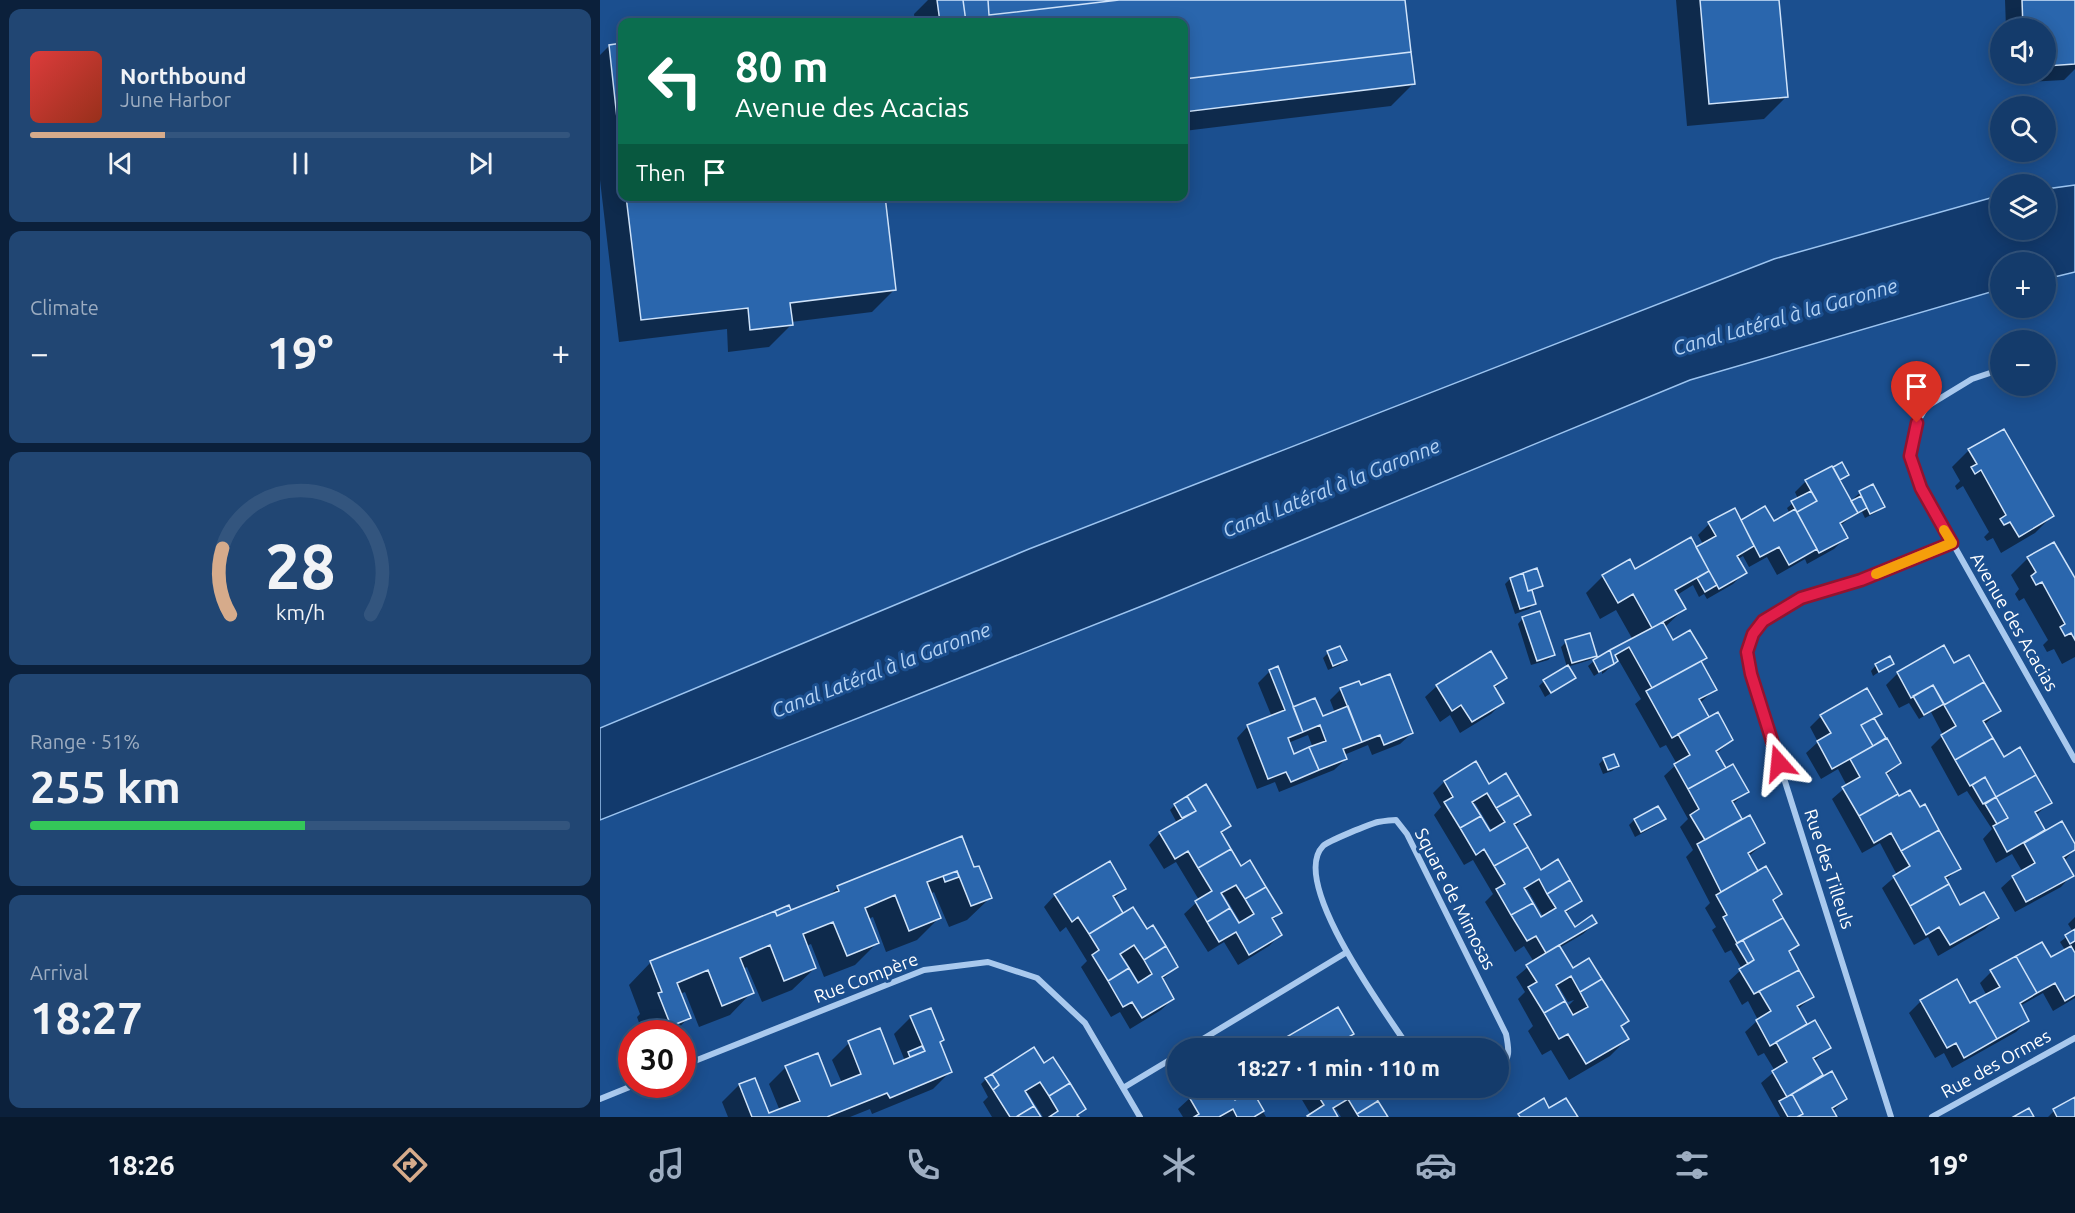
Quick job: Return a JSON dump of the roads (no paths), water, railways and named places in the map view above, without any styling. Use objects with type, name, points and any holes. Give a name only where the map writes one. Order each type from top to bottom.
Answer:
[{"type":"street","name":"Avenue des Acacias","points":[[1990,373],[1972,379],[1926,407],[1917,423],[1910,456],[1921,488],[2075,760]]},
{"type":"street","name":"Rue des Tilleuls","points":[[1891,1117],[1751,674],[1747,652],[1753,634],[1763,621],[1801,598],[1861,580],[1952,543]]},
{"type":"street","name":"Square de Mimosas","points":[[1402,1038],[1347,952],[1324,907],[1316,879],[1316,859],[1324,845],[1377,822],[1396,819],[1407,834],[1507,1038]]},
{"type":"street","points":[[1205,1038],[1347,952]]},
{"type":"street","name":"Rue Compère","points":[[696,1060],[924,970],[988,962],[1037,978],[1085,1023],[1140,1117]]},
{"type":"street","name":"Rue des Ormes","points":[[1932,1117],[2075,1038]]},
{"type":"street","points":[[1123,1088],[1167,1062]]},
{"type":"street","points":[[600,1100],[618,1092]]},
{"type":"water","name":"Canal Latéral à la Garonne","points":[[2075,185],[2075,272],[2056,277],[2056,252],[1990,252],[1990,292],[1690,380],[1157,600],[600,820],[600,728],[1029,549],[1774,259],[1990,198],[1990,240],[2056,240],[2056,188]]}]
